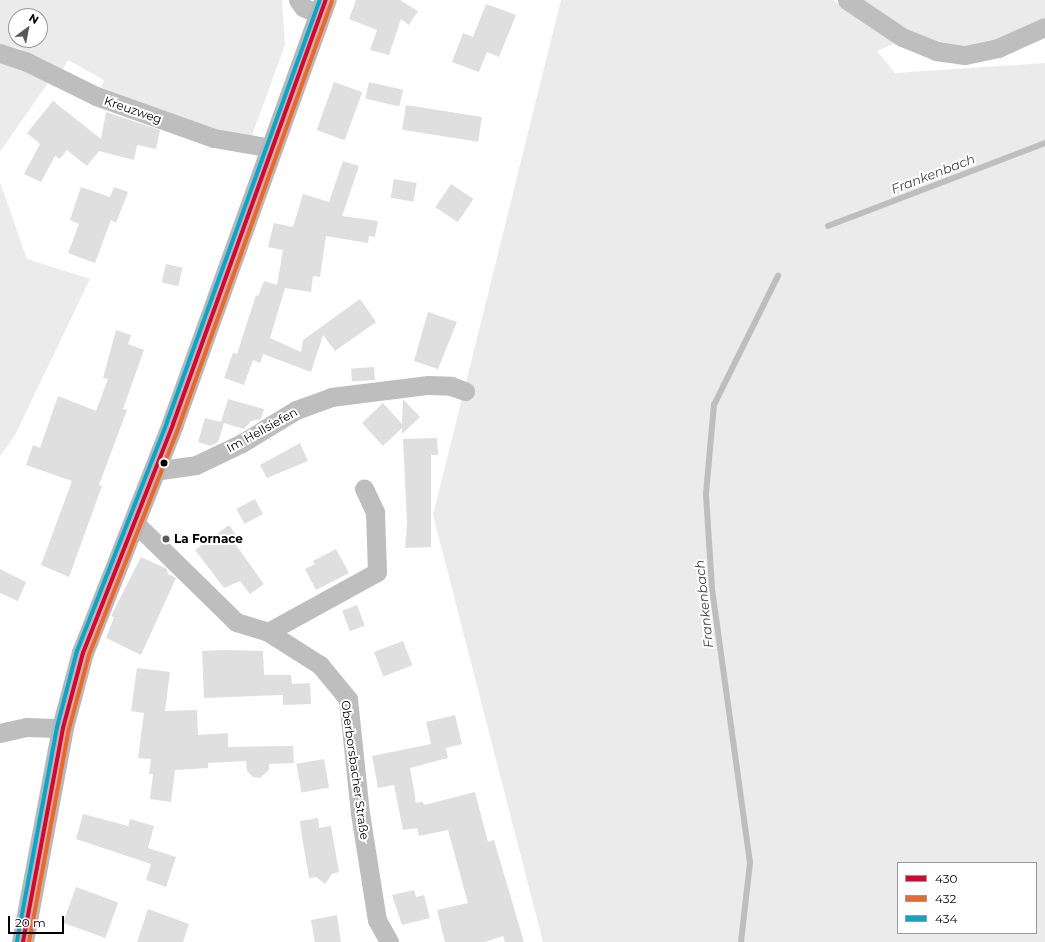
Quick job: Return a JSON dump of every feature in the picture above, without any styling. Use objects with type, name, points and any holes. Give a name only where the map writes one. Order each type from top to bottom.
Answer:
[{"type":"main road","points":[[23,942],[63,728],[83,652],[154,471],[323,8]]},
{"type":"street","points":[[298,0],[303,7],[323,8]]},
{"type":"street","points":[[847,0],[902,37],[936,51],[965,55],[998,48],[1045,27]]},
{"type":"street","name":"Kreuzweg","points":[[0,53],[26,62],[96,96],[214,138],[272,148]]},
{"type":"street","name":"Im Hellsiefen","points":[[154,471],[196,465],[242,443],[296,410],[332,397],[428,384],[451,386],[465,391]]},
{"type":"street","points":[[268,632],[377,572],[375,512],[364,488]]},
{"type":"street","name":"Oberborsbacher Straße","points":[[134,522],[236,622],[268,632],[320,665],[348,698],[360,813],[377,920],[389,942]]},
{"type":"street","points":[[0,733],[26,727],[63,728]]},
{"type":"shaded area","points":[[0,0],[282,0],[285,45],[251,138],[222,133],[99,94],[104,80],[68,60],[60,75],[24,57],[22,49],[18,48],[48,48],[48,8],[8,8],[8,46],[0,44]]},
{"type":"shaded area","points":[[561,0],[833,0],[898,42],[877,51],[895,73],[1045,63],[1045,942],[543,942],[433,515]]},
{"type":"shaded area","points":[[847,0],[1045,0],[1045,27],[1025,36],[936,51]]},
{"type":"shaded area","points":[[0,56],[50,80],[0,152]]},
{"type":"shaded area","points":[[0,182],[27,259],[90,279],[15,435],[0,456]]},
{"type":"building","points":[[356,0],[400,0],[418,11],[409,25],[401,19],[389,55],[370,50],[377,30],[349,19]]},
{"type":"building","points":[[486,4],[516,15],[499,57],[487,52],[479,72],[452,62],[463,33],[473,37]]},
{"type":"building","points":[[334,82],[362,92],[345,140],[317,130]]},
{"type":"building","points":[[369,82],[403,90],[399,106],[365,99]]},
{"type":"building","points":[[53,101],[101,139],[106,112],[160,130],[156,149],[137,145],[134,160],[99,151],[87,166],[67,150],[60,159],[55,156],[41,182],[24,174],[40,144],[27,133]]},
{"type":"building","points":[[406,105],[482,117],[478,142],[402,130]]},
{"type":"building","points":[[343,161],[359,166],[342,216],[378,221],[375,237],[369,236],[368,243],[326,236],[320,277],[313,276],[311,292],[285,288],[270,338],[301,352],[303,340],[360,299],[376,322],[335,351],[323,335],[311,372],[263,354],[260,363],[253,360],[244,385],[224,378],[233,353],[237,354],[256,295],[258,296],[264,281],[277,285],[283,250],[268,247],[274,223],[293,227],[303,194],[329,202]]},
{"type":"building","points":[[394,179],[417,183],[413,202],[391,198]]},
{"type":"building","points":[[451,184],[473,199],[458,222],[435,207]]},
{"type":"building","points":[[81,187],[110,197],[114,187],[128,192],[116,223],[111,220],[95,263],[68,253],[79,224],[70,220]]},
{"type":"building","points":[[166,264],[183,268],[178,286],[162,283]]},
{"type":"building","points":[[428,312],[457,322],[438,369],[414,361]]},
{"type":"building","points":[[116,330],[131,335],[128,344],[144,350],[123,409],[127,410],[99,485],[102,486],[69,577],[41,565],[72,481],[26,465],[33,445],[40,448],[58,396],[96,411],[108,379],[103,378]]},
{"type":"building","points":[[374,367],[375,380],[352,382],[351,369]]},
{"type":"building","points":[[228,399],[264,409],[261,419],[251,421],[244,429],[224,423],[218,442],[211,446],[198,442],[205,418],[221,422]]},
{"type":"building","points":[[403,399],[420,417],[402,434],[402,428],[383,446],[362,423],[383,403],[402,424]]},
{"type":"building","points":[[437,438],[438,455],[431,455],[431,547],[405,548],[407,523],[403,439]]},
{"type":"building","points":[[300,443],[308,461],[267,478],[260,465]]},
{"type":"building","points":[[255,499],[263,514],[244,524],[236,509]]},
{"type":"building","points":[[229,525],[238,538],[233,541],[264,584],[250,594],[240,581],[224,588],[195,550]]},
{"type":"building","points":[[336,549],[349,573],[316,590],[305,569],[315,564],[313,561]]},
{"type":"building","points":[[141,557],[167,569],[168,574],[176,578],[141,655],[106,638],[114,617],[111,616]]},
{"type":"building","points":[[0,569],[26,582],[18,601],[0,593]]},
{"type":"building","points":[[357,605],[365,626],[350,631],[342,611]]},
{"type":"building","points":[[403,641],[412,665],[383,676],[374,652]]},
{"type":"building","points":[[202,651],[263,651],[264,675],[291,675],[292,684],[310,683],[311,704],[283,705],[283,695],[204,698]]},
{"type":"building","points":[[137,668],[170,672],[165,711],[197,710],[198,735],[228,733],[228,747],[293,746],[294,763],[269,764],[269,770],[260,778],[253,777],[247,771],[246,761],[208,763],[208,768],[175,770],[171,802],[150,799],[153,774],[149,774],[151,759],[138,758],[144,713],[131,711]]},
{"type":"building","points":[[455,715],[462,744],[446,748],[448,758],[410,768],[416,803],[423,802],[424,805],[475,792],[488,842],[494,840],[524,942],[505,942],[503,936],[485,942],[445,942],[437,910],[468,903],[448,830],[419,836],[417,828],[403,830],[394,785],[378,788],[372,756],[431,744],[426,722]]},
{"type":"building","points":[[324,759],[329,788],[301,792],[296,764]]},
{"type":"building","points":[[83,814],[128,826],[130,819],[154,826],[148,848],[176,857],[166,887],[146,880],[151,864],[76,839]]},
{"type":"building","points":[[318,818],[319,828],[331,826],[339,872],[332,874],[325,884],[316,877],[309,878],[301,831],[300,821]]},
{"type":"building","points":[[76,887],[118,902],[105,938],[63,923]]},
{"type":"building","points":[[414,890],[416,897],[424,895],[430,918],[402,925],[392,895]]},
{"type":"building","points":[[148,909],[189,924],[183,942],[137,942]]},
{"type":"building","points":[[337,915],[341,942],[315,942],[311,920]]},
{"type":"waterway","name":"Frankenbach","points":[[828,226],[1045,143]]},
{"type":"waterway","name":"Frankenbach","points":[[741,942],[750,863],[712,588],[706,494],[714,405],[778,276]]},
{"type":"transit line","name":"434","points":[[17,941],[57,727],[77,651],[167,422],[320,0]]},
{"type":"transit line","name":"430","points":[[23,942],[63,728],[83,653],[173,424],[326,0]]},
{"type":"transit line","name":"432","points":[[29,942],[69,729],[89,655],[179,426],[332,2]]},
{"type":"place","name":"La Fornace","points":[[166,539]]}]
